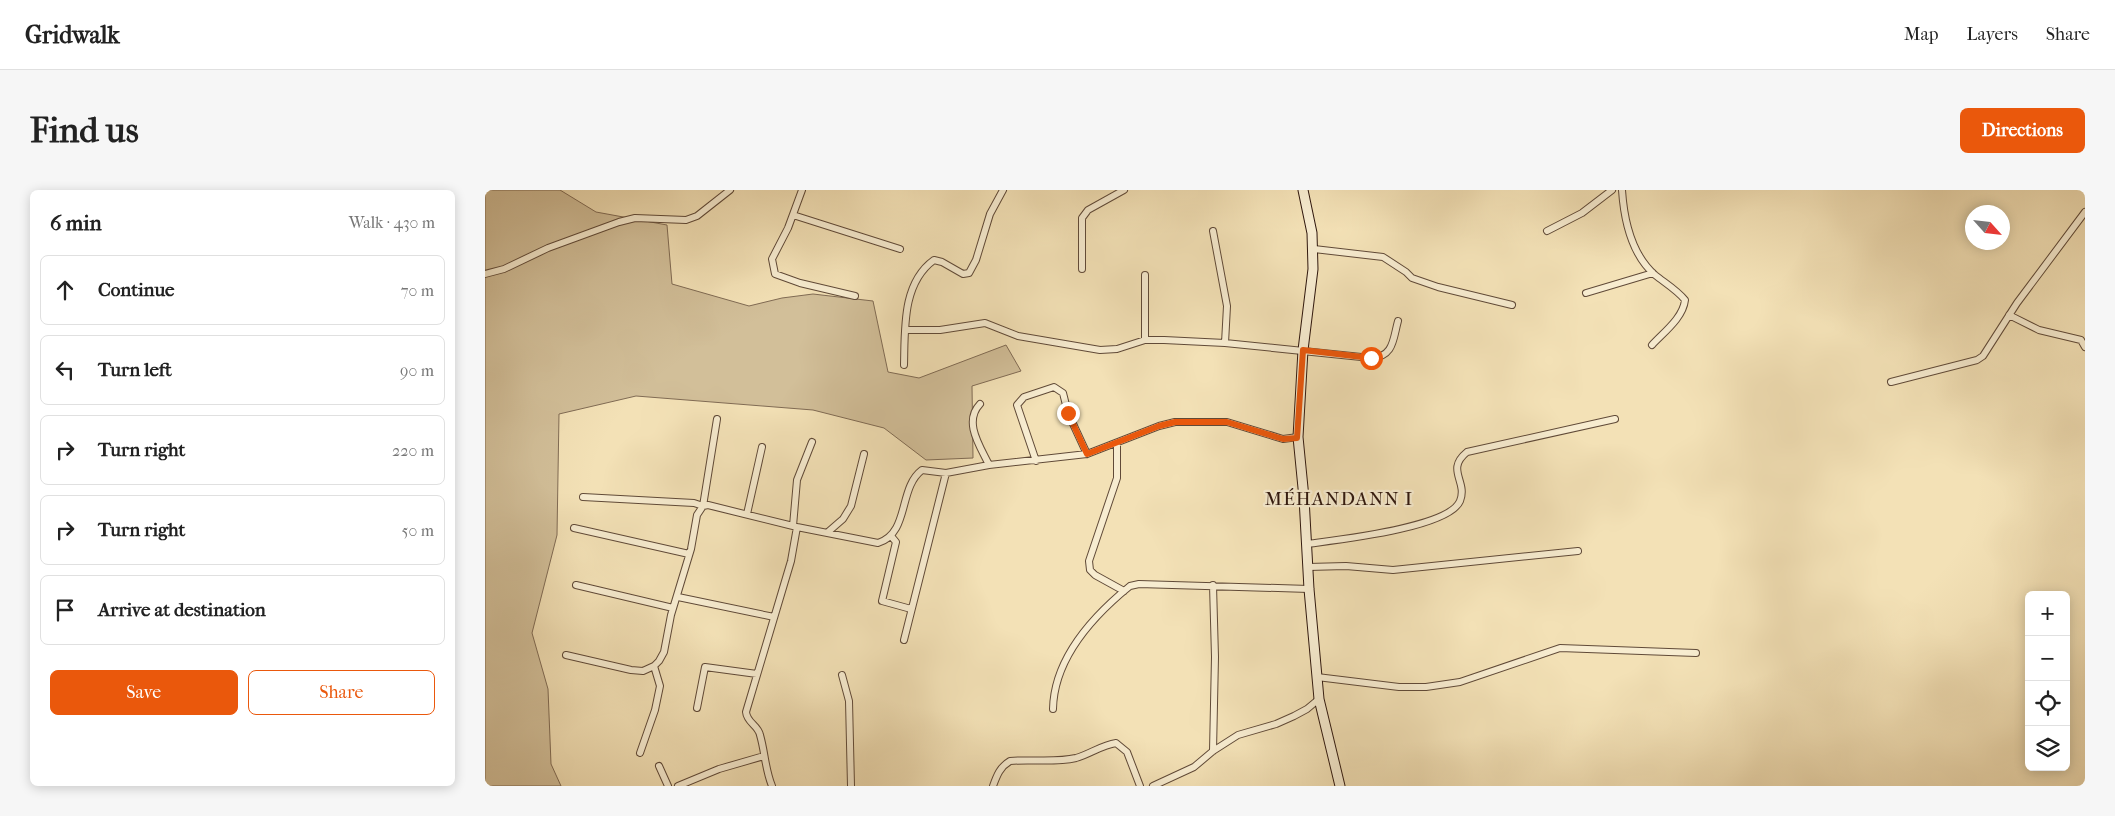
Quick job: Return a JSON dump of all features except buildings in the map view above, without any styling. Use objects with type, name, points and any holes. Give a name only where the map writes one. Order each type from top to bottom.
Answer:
[{"type":"street","points":[[485,274],[504,269],[556,244],[619,222],[635,218],[686,220],[697,216],[730,190]]},
{"type":"street","points":[[802,190],[793,215],[772,259],[775,274],[800,283],[855,296]]},
{"type":"street","points":[[904,365],[907,303],[913,288],[928,264],[934,260],[942,262],[963,274],[969,274],[987,223],[1003,190]]},
{"type":"street","points":[[1082,269],[1082,218],[1088,210],[1124,190]]},
{"type":"street","points":[[1303,190],[1314,249],[1303,350],[1297,438],[1304,498],[1309,589],[1319,699],[1340,786]]},
{"type":"street","points":[[1547,231],[1582,213],[1612,190]]},
{"type":"street","points":[[1622,190],[1623,208],[1629,232],[1639,256],[1653,273],[1685,300],[1680,315],[1652,345]]},
{"type":"street","points":[[1891,382],[1977,360],[1989,347],[2009,315],[2085,212]]},
{"type":"street","points":[[793,215],[900,249]]},
{"type":"street","points":[[1213,231],[1227,306],[1225,343]]},
{"type":"street","points":[[1314,249],[1383,257],[1412,278],[1438,287],[1513,305]]},
{"type":"street","points":[[1586,293],[1653,273]]},
{"type":"street","points":[[1145,275],[1145,340]]},
{"type":"street","points":[[2009,315],[2039,330],[2081,340],[2085,347]]},
{"type":"street","points":[[905,330],[939,330],[985,323],[1018,336],[1100,350],[1117,349],[1145,340],[1225,343],[1381,358],[1387,354],[1391,347],[1398,321]]},
{"type":"street","points":[[1036,460],[1017,406],[1024,397],[1054,387],[1063,393],[1068,413],[1087,454]]},
{"type":"street","points":[[980,404],[974,411],[972,418],[973,429],[989,466]]},
{"type":"street","points":[[566,655],[643,671],[654,666],[665,652],[673,608],[678,597],[697,515],[699,509],[703,506],[717,419]]},
{"type":"street","points":[[1307,544],[1380,533],[1445,516],[1455,509],[1461,499],[1456,466],[1459,458],[1467,452],[1615,419]]},
{"type":"street","points":[[583,497],[708,505],[795,526],[878,542],[891,536],[896,528],[908,489],[915,475],[921,470],[927,469],[946,473],[1087,454],[1159,426],[1175,422],[1227,422],[1283,439],[1297,438]]},
{"type":"street","points":[[772,786],[760,734],[748,721],[746,712],[791,561],[797,480],[812,442]]},
{"type":"street","points":[[1117,443],[1117,478],[1089,561],[1090,570],[1095,575],[1124,591]]},
{"type":"street","points":[[747,514],[762,447]]},
{"type":"street","points":[[828,532],[843,519],[851,506],[864,454]]},
{"type":"street","points":[[904,640],[946,473]]},
{"type":"street","points":[[574,528],[689,554]]},
{"type":"street","points":[[891,536],[896,542],[882,601],[911,609]]},
{"type":"street","points":[[1308,567],[1346,566],[1393,570],[1578,551]]},
{"type":"street","points":[[1053,709],[1053,692],[1068,656],[1080,637],[1124,591],[1139,584],[1309,589]]},
{"type":"street","points":[[576,585],[673,608]]},
{"type":"street","points":[[1213,585],[1215,657],[1213,751]]},
{"type":"street","points":[[678,597],[773,617]]},
{"type":"street","points":[[1317,678],[1399,687],[1427,686],[1460,682],[1559,648],[1696,653]]},
{"type":"street","points":[[640,753],[661,686],[654,666]]},
{"type":"street","points":[[697,708],[705,667],[757,674]]},
{"type":"street","points":[[842,675],[849,701],[851,786]]},
{"type":"street","points":[[1153,786],[1195,767],[1213,751],[1238,735],[1277,724],[1307,709],[1319,699]]},
{"type":"street","points":[[993,786],[1003,765],[1010,761],[1077,758],[1109,744],[1116,743],[1127,752],[1140,786]]},
{"type":"street","points":[[677,786],[719,769],[764,756]]},
{"type":"street","points":[[659,766],[668,786]]},
{"type":"shaded area","points":[[485,190],[560,190],[596,212],[667,225],[672,284],[749,306],[782,298],[813,294],[873,301],[888,372],[919,378],[1006,345],[1021,371],[972,386],[973,458],[926,460],[884,428],[813,410],[636,396],[559,414],[557,535],[532,633],[548,689],[551,764],[561,786],[485,786]]},
{"type":"district","name":"MÉHANDANN I","points":[[1339,498]]},
{"type":"route","points":[[1068,413],[1087,454],[1159,426],[1175,422],[1227,422],[1283,439],[1297,438],[1303,350],[1371,358]]}]
